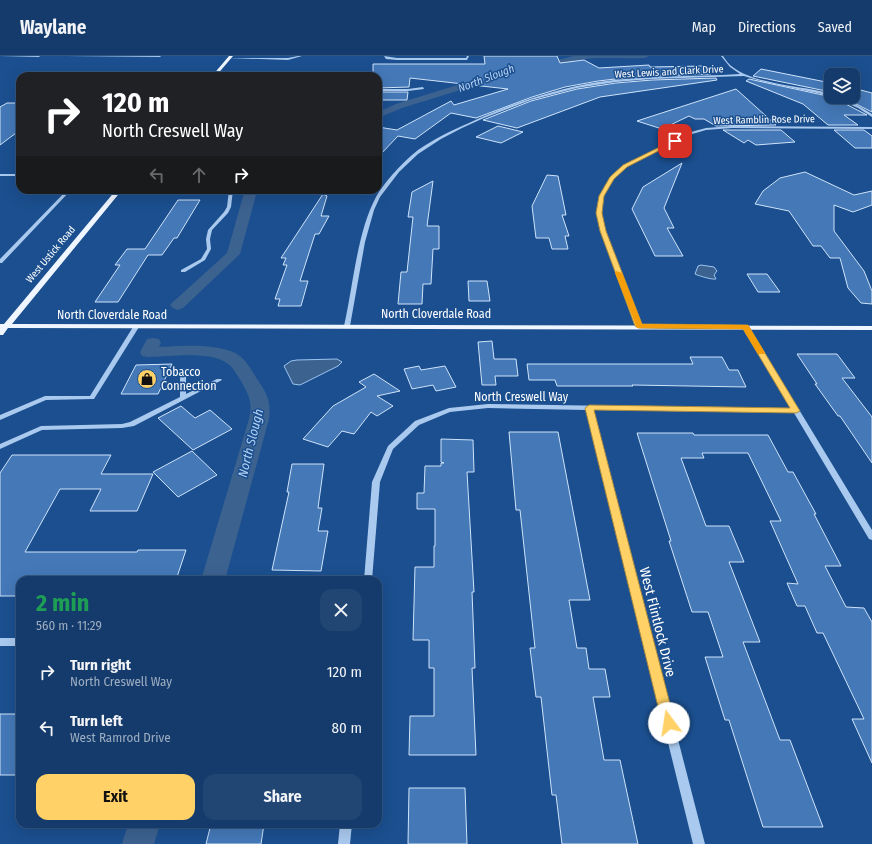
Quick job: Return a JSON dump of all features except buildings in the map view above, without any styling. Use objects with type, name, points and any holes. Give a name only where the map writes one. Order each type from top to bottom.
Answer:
[{"type":"main road","points":[[218,72],[230,57]]},
{"type":"main road","name":"West Ustick Road","points":[[0,333],[3,326],[116,194]]},
{"type":"main road","name":"North Cloverdale Road","points":[[3,326],[136,328],[347,326],[872,328]]},
{"type":"street","points":[[0,56],[39,56]]},
{"type":"street","points":[[67,56],[160,56]]},
{"type":"street","points":[[230,57],[294,58],[301,56]]},
{"type":"street","points":[[385,56],[387,58],[397,59],[466,59],[468,56]]},
{"type":"street","points":[[722,56],[731,68],[743,76]]},
{"type":"street","name":"West Lewis and Clark Drive","points":[[382,191],[419,150],[480,119],[570,88],[632,79],[743,76],[809,89],[824,94]]},
{"type":"street","points":[[382,90],[408,90],[423,88]]},
{"type":"street","points":[[852,104],[872,116]]},
{"type":"street","name":"West Ramblin Rose Drive","points":[[639,326],[603,231],[599,213],[602,196],[611,178],[620,170],[688,134],[706,129],[732,127],[872,128]]},
{"type":"street","points":[[0,175],[16,175]]},
{"type":"street","points":[[0,262],[65,194]]},
{"type":"street","points":[[183,271],[203,260],[209,249],[208,239],[210,230],[226,213],[229,207],[231,194]]},
{"type":"street","name":"West Lewis and Clark Drive","points":[[347,326],[366,227],[380,194]]},
{"type":"street","points":[[746,327],[872,537]]},
{"type":"street","points":[[0,418],[45,398],[92,398],[136,328]]},
{"type":"street","points":[[183,370],[183,398]]},
{"type":"street","points":[[0,447],[41,428],[122,426],[132,424],[219,380]]},
{"type":"street","name":"North Creswell Way","points":[[368,576],[376,482],[390,448],[417,423],[449,410],[488,406],[796,411]]},
{"type":"street","name":"West Flintlock Drive","points":[[589,408],[699,844]]},
{"type":"street","points":[[0,642],[16,642]]},
{"type":"street","points":[[344,844],[346,828]]},
{"type":"water","points":[[698,266],[714,267],[717,271],[714,275],[716,279],[706,278],[695,274]]},
{"type":"water","points":[[337,359],[342,362],[338,366],[300,385],[293,384],[284,366],[291,361],[297,360]]},
{"type":"waterway","name":"North Slough","points":[[532,65],[554,63],[579,57],[645,56]]},
{"type":"waterway","name":"North Slough","points":[[382,113],[399,106],[496,76]]},
{"type":"waterway","name":"North Slough","points":[[178,305],[233,254],[250,194]]},
{"type":"waterway","name":"North Slough","points":[[153,343],[148,352],[202,352],[223,355],[231,358],[242,369],[260,399],[261,408],[259,419],[214,576]]},
{"type":"waterway","name":"North Slough","points":[[138,844],[143,828]]},
{"type":"slow traffic","points":[[619,273],[639,326],[746,327],[761,353]]},
{"type":"place","name":"Tobacco Connection","points":[[147,379]]},
{"type":"route","points":[[669,723],[589,408],[796,411],[746,327],[639,326],[603,231],[599,213],[602,196],[611,178],[625,166],[675,141]]}]
